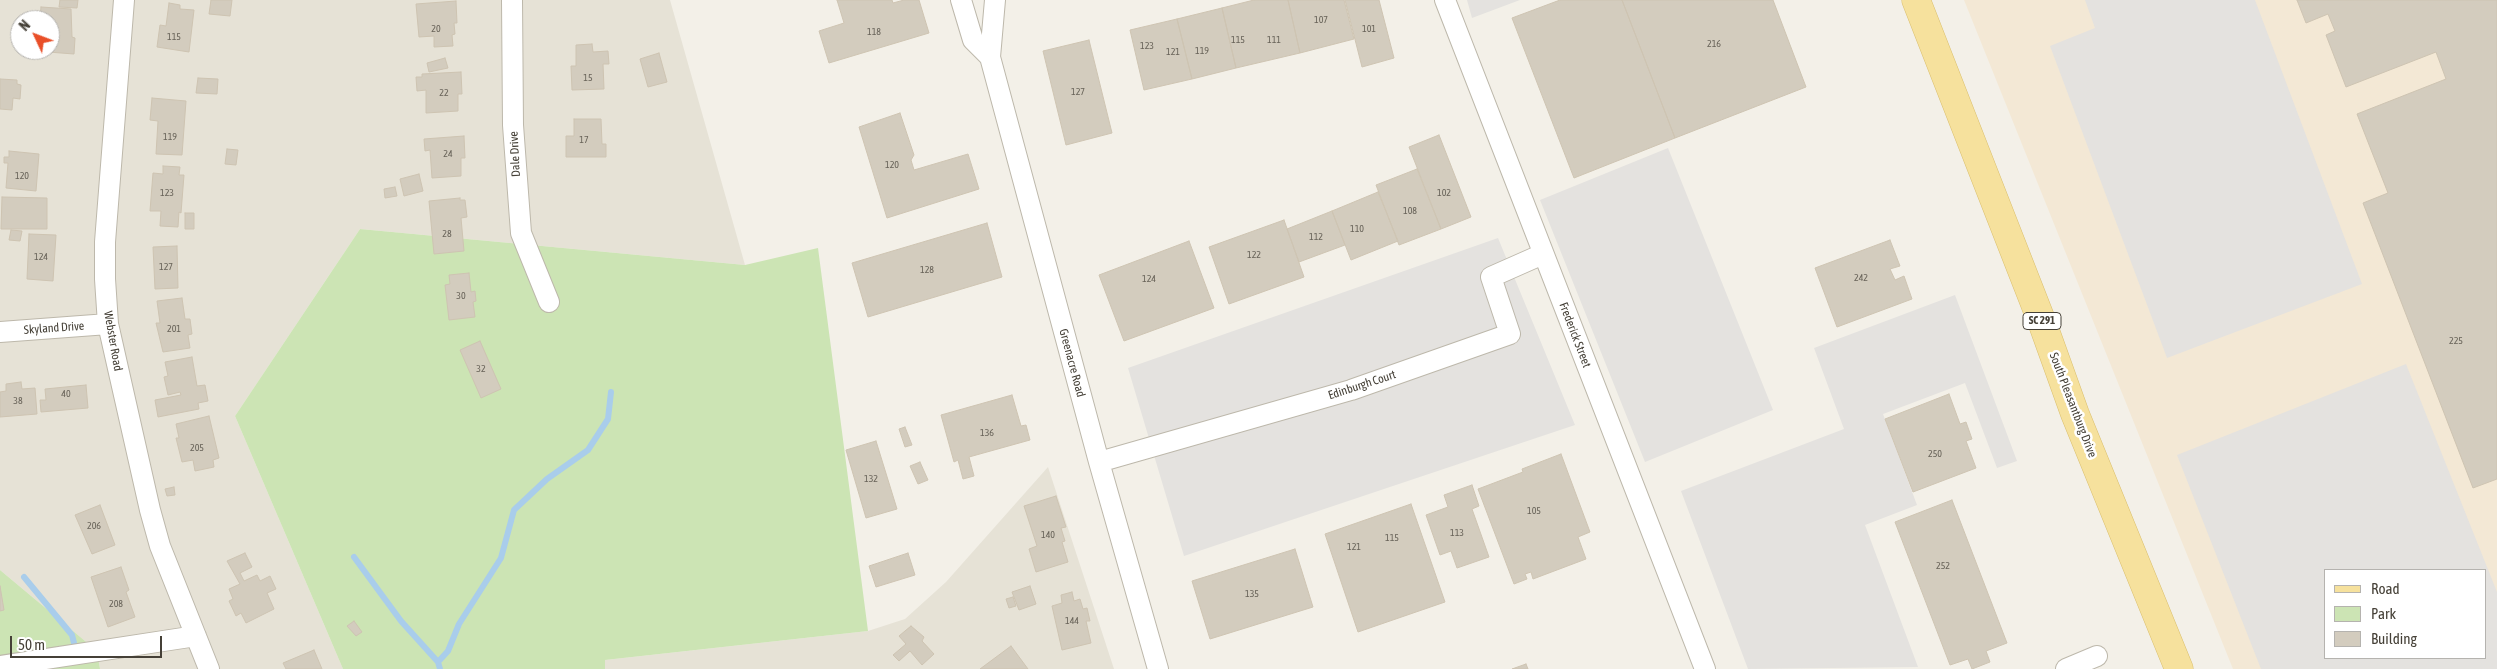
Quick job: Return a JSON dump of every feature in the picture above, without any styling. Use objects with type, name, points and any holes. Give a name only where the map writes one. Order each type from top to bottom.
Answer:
[{"type":"main road","name":"South Pleasantburg Drive","points":[[1916,0],[2042,322],[2075,414],[2179,669]]},
{"type":"street","name":"Webster Road","points":[[124,0],[105,242],[108,324],[150,510],[160,546],[209,669]]},
{"type":"street","name":"Dale Drive","points":[[512,0],[513,125],[521,234],[549,302]]},
{"type":"street","name":"Greenacre Road","points":[[962,0],[973,40],[990,57]]},
{"type":"street","name":"Greenacre Road","points":[[995,0],[990,57],[1099,462],[1158,669]]},
{"type":"street","name":"Frederick Street","points":[[1446,0],[1705,669]]},
{"type":"street","name":"Edinburgh Court","points":[[1099,462],[1351,390],[1510,334],[1490,277],[1543,254]]},
{"type":"street","name":"Skyland Drive","points":[[0,332],[108,324]]},
{"type":"street","points":[[0,666],[196,636]]},
{"type":"street","points":[[2066,669],[2097,656]]},
{"type":"shaded area","points":[[0,0],[670,0],[745,265],[360,229],[235,416],[343,669],[100,669],[97,651],[0,570]]},
{"type":"shaded area","points":[[1467,0],[1520,0],[1472,18]]},
{"type":"shaded area","points":[[1964,0],[2497,0],[2497,669],[2233,669]]},
{"type":"shaded area","points":[[2085,0],[2255,0],[2362,284],[2167,358],[2050,46],[2095,28]]},
{"type":"shaded area","points":[[1668,148],[1773,410],[1645,462],[1540,200]]},
{"type":"shaded area","points":[[1498,238],[1575,425],[1184,556],[1128,368]]},
{"type":"shaded area","points":[[1955,295],[2017,461],[1997,468],[1965,383],[1883,414],[1917,505],[1865,525],[1918,667],[1748,669],[1681,491],[1844,429],[1814,348]]},
{"type":"shaded area","points":[[2406,364],[2497,592],[2497,669],[2261,669],[2177,455]]},
{"type":"shaded area","points":[[1048,467],[1114,669],[605,669],[605,660],[868,631],[905,619],[946,582]]},
{"type":"green space","points":[[360,229],[745,265],[818,248],[868,631],[605,660],[605,669],[343,669],[235,416]]},
{"type":"green space","points":[[0,570],[97,651],[100,669],[0,669]]},
{"type":"building","points":[[60,0],[78,0],[77,8],[59,7]]},
{"type":"building","points":[[211,0],[232,0],[230,16],[209,14]]},
{"type":"building","points":[[837,0],[892,0],[893,3],[904,0],[919,0],[929,33],[829,63],[819,31],[844,23]]},
{"type":"building","points":[[1254,0],[1288,0],[1300,53],[1236,68],[1222,8]]},
{"type":"building","points":[[1288,0],[1344,0],[1354,39],[1300,53]]},
{"type":"building","points":[[1345,0],[1379,0],[1394,58],[1362,67]]},
{"type":"building","points":[[1560,0],[1622,0],[1675,138],[1574,178],[1512,18]]},
{"type":"building","points":[[1622,0],[1773,0],[1806,87],[1675,138]]},
{"type":"building","points":[[2297,0],[2497,0],[2497,479],[2473,488],[2363,203],[2388,193],[2357,114],[2446,79],[2436,52],[2346,87],[2326,35],[2335,31],[2328,14],[2306,23]]},
{"type":"building","points":[[456,1],[457,23],[454,23],[453,46],[434,47],[434,36],[419,37],[416,4]]},
{"type":"building","points":[[169,3],[180,5],[180,9],[194,10],[189,52],[157,47],[160,25],[166,26]]},
{"type":"building","points":[[41,7],[71,9],[72,37],[75,38],[74,54],[60,53],[60,10],[41,10]]},
{"type":"building","points":[[1222,8],[1236,68],[1192,79],[1177,19]]},
{"type":"building","points":[[1177,19],[1192,79],[1144,90],[1130,30]]},
{"type":"building","points":[[1089,40],[1112,133],[1066,145],[1043,51]]},
{"type":"building","points":[[592,44],[593,52],[608,51],[609,64],[603,64],[604,89],[572,90],[571,66],[576,66],[576,45]]},
{"type":"building","points":[[659,53],[667,82],[648,87],[640,59]]},
{"type":"building","points":[[445,58],[448,68],[429,72],[427,63]]},
{"type":"building","points":[[461,72],[462,94],[458,94],[458,111],[426,113],[426,90],[417,91],[416,77],[422,77],[422,74]]},
{"type":"building","points":[[198,78],[218,79],[217,94],[196,93]]},
{"type":"building","points":[[0,79],[17,80],[17,84],[21,85],[20,99],[13,98],[12,110],[0,109]]},
{"type":"building","points":[[152,98],[186,101],[182,155],[156,154],[158,121],[150,120]]},
{"type":"building","points":[[900,113],[914,155],[911,160],[914,170],[968,154],[979,189],[887,218],[859,127]]},
{"type":"building","points":[[574,119],[601,119],[602,144],[606,144],[606,157],[566,157],[566,136],[574,136]]},
{"type":"building","points":[[1439,135],[1471,217],[1441,229],[1409,147]]},
{"type":"building","points":[[464,136],[465,158],[461,158],[461,176],[432,178],[430,150],[425,151],[424,139]]},
{"type":"building","points":[[227,149],[238,150],[236,165],[225,164]]},
{"type":"building","points":[[9,151],[39,154],[36,191],[6,188],[8,163],[4,163],[4,157],[9,157]]},
{"type":"building","points":[[163,166],[180,167],[179,175],[184,175],[178,227],[160,226],[161,211],[150,211],[153,173],[163,174]]},
{"type":"building","points":[[1417,169],[1441,229],[1399,245],[1376,185]]},
{"type":"building","points":[[419,174],[423,191],[404,196],[400,179]]},
{"type":"building","points":[[395,187],[397,196],[385,198],[384,189]]},
{"type":"building","points":[[1378,192],[1398,241],[1351,260],[1332,211]]},
{"type":"building","points":[[2,197],[47,198],[47,229],[1,229]]},
{"type":"building","points":[[460,198],[460,200],[465,200],[467,217],[461,218],[464,251],[434,254],[429,201]]},
{"type":"building","points":[[1332,211],[1345,245],[1299,262],[1287,229]]},
{"type":"building","points":[[185,213],[194,213],[194,229],[185,229]]},
{"type":"building","points":[[1284,220],[1304,277],[1229,304],[1209,247]]},
{"type":"building","points":[[987,223],[1002,277],[868,317],[852,263]]},
{"type":"building","points":[[11,230],[22,231],[20,241],[9,240]]},
{"type":"building","points":[[29,234],[56,235],[53,281],[27,279]]},
{"type":"building","points":[[1890,240],[1900,266],[1890,269],[1895,280],[1904,276],[1912,299],[1837,327],[1815,268]]},
{"type":"building","points":[[1189,241],[1214,308],[1124,341],[1099,275]]},
{"type":"building","points":[[177,246],[178,288],[155,289],[153,247]]},
{"type":"building","points":[[469,273],[471,292],[475,291],[476,301],[473,302],[475,317],[449,320],[445,285],[450,284],[449,275]]},
{"type":"building","points":[[182,298],[185,319],[190,319],[192,334],[188,335],[190,348],[163,352],[156,323],[160,323],[157,301]]},
{"type":"building","points":[[480,341],[501,389],[481,398],[460,350]]},
{"type":"building","points":[[192,357],[197,386],[205,385],[208,401],[198,403],[199,409],[158,417],[155,400],[181,395],[180,392],[168,395],[164,377],[168,376],[165,362]]},
{"type":"building","points":[[21,382],[22,389],[35,388],[37,414],[0,417],[0,392],[6,391],[6,384]]},
{"type":"building","points":[[86,385],[88,408],[41,412],[40,400],[46,400],[45,389]]},
{"type":"building","points":[[1949,394],[1960,424],[1966,422],[1972,439],[1966,441],[1976,468],[1913,492],[1885,419]]},
{"type":"building","points":[[1012,395],[1021,426],[1026,425],[1030,440],[969,457],[974,476],[963,479],[958,460],[954,462],[941,415]]},
{"type":"building","points":[[209,416],[219,458],[213,460],[214,467],[195,471],[193,460],[182,462],[176,438],[179,438],[176,424]]},
{"type":"building","points":[[905,427],[912,445],[905,447],[899,429]]},
{"type":"building","points":[[876,441],[897,509],[866,518],[846,450]]},
{"type":"building","points":[[1561,454],[1590,532],[1578,537],[1586,559],[1533,579],[1531,572],[1525,574],[1527,579],[1514,584],[1478,489],[1523,472],[1522,469]]},
{"type":"building","points":[[920,462],[928,480],[918,484],[910,466]]},
{"type":"building","points":[[1472,485],[1479,506],[1472,509],[1489,557],[1457,568],[1451,551],[1440,555],[1426,515],[1448,507],[1444,495]]},
{"type":"building","points":[[174,487],[175,495],[167,496],[165,489]]},
{"type":"building","points":[[1056,496],[1066,527],[1061,528],[1065,541],[1062,542],[1068,562],[1036,572],[1029,549],[1037,546],[1024,506]]},
{"type":"building","points":[[1952,500],[2007,643],[1986,651],[1990,662],[1972,669],[1968,659],[1950,665],[1895,522]]},
{"type":"building","points":[[1411,504],[1445,602],[1358,632],[1325,534]]},
{"type":"building","points":[[100,505],[115,545],[92,554],[75,515]]},
{"type":"building","points":[[1295,549],[1313,607],[1210,639],[1192,581]]},
{"type":"building","points":[[245,553],[252,567],[240,573],[244,581],[257,575],[260,581],[270,576],[276,589],[267,593],[274,609],[246,623],[241,613],[236,616],[229,601],[233,599],[229,589],[240,584],[227,561]]},
{"type":"building","points":[[908,553],[915,575],[876,587],[869,566]]},
{"type":"building","points":[[121,567],[129,590],[126,592],[135,617],[108,627],[91,577]]},
{"type":"building","points":[[0,586],[4,610],[0,611]]},
{"type":"building","points":[[1030,586],[1036,604],[1019,610],[1012,592]]},
{"type":"building","points":[[1072,592],[1074,601],[1080,599],[1083,609],[1087,608],[1090,621],[1086,621],[1091,643],[1062,650],[1052,606],[1062,603],[1061,595]]},
{"type":"building","points":[[1013,597],[1016,606],[1009,608],[1006,599]]},
{"type":"building","points":[[354,621],[362,632],[356,636],[347,626]]},
{"type":"building","points":[[911,626],[924,637],[922,641],[934,654],[922,665],[910,651],[899,661],[893,655],[906,644],[899,636]]},
{"type":"building","points":[[1011,646],[1028,669],[980,669]]},
{"type":"building","points":[[314,650],[322,669],[286,669],[283,663]]},
{"type":"building","points":[[1526,664],[1528,669],[1512,669]]},
{"type":"waterway","points":[[438,662],[448,651],[459,624],[501,558],[514,510],[547,479],[588,450],[608,419],[611,392]]},
{"type":"waterway","points":[[354,557],[401,621],[438,662],[440,669]]},
{"type":"waterway","points":[[24,577],[72,635],[74,643]]}]
